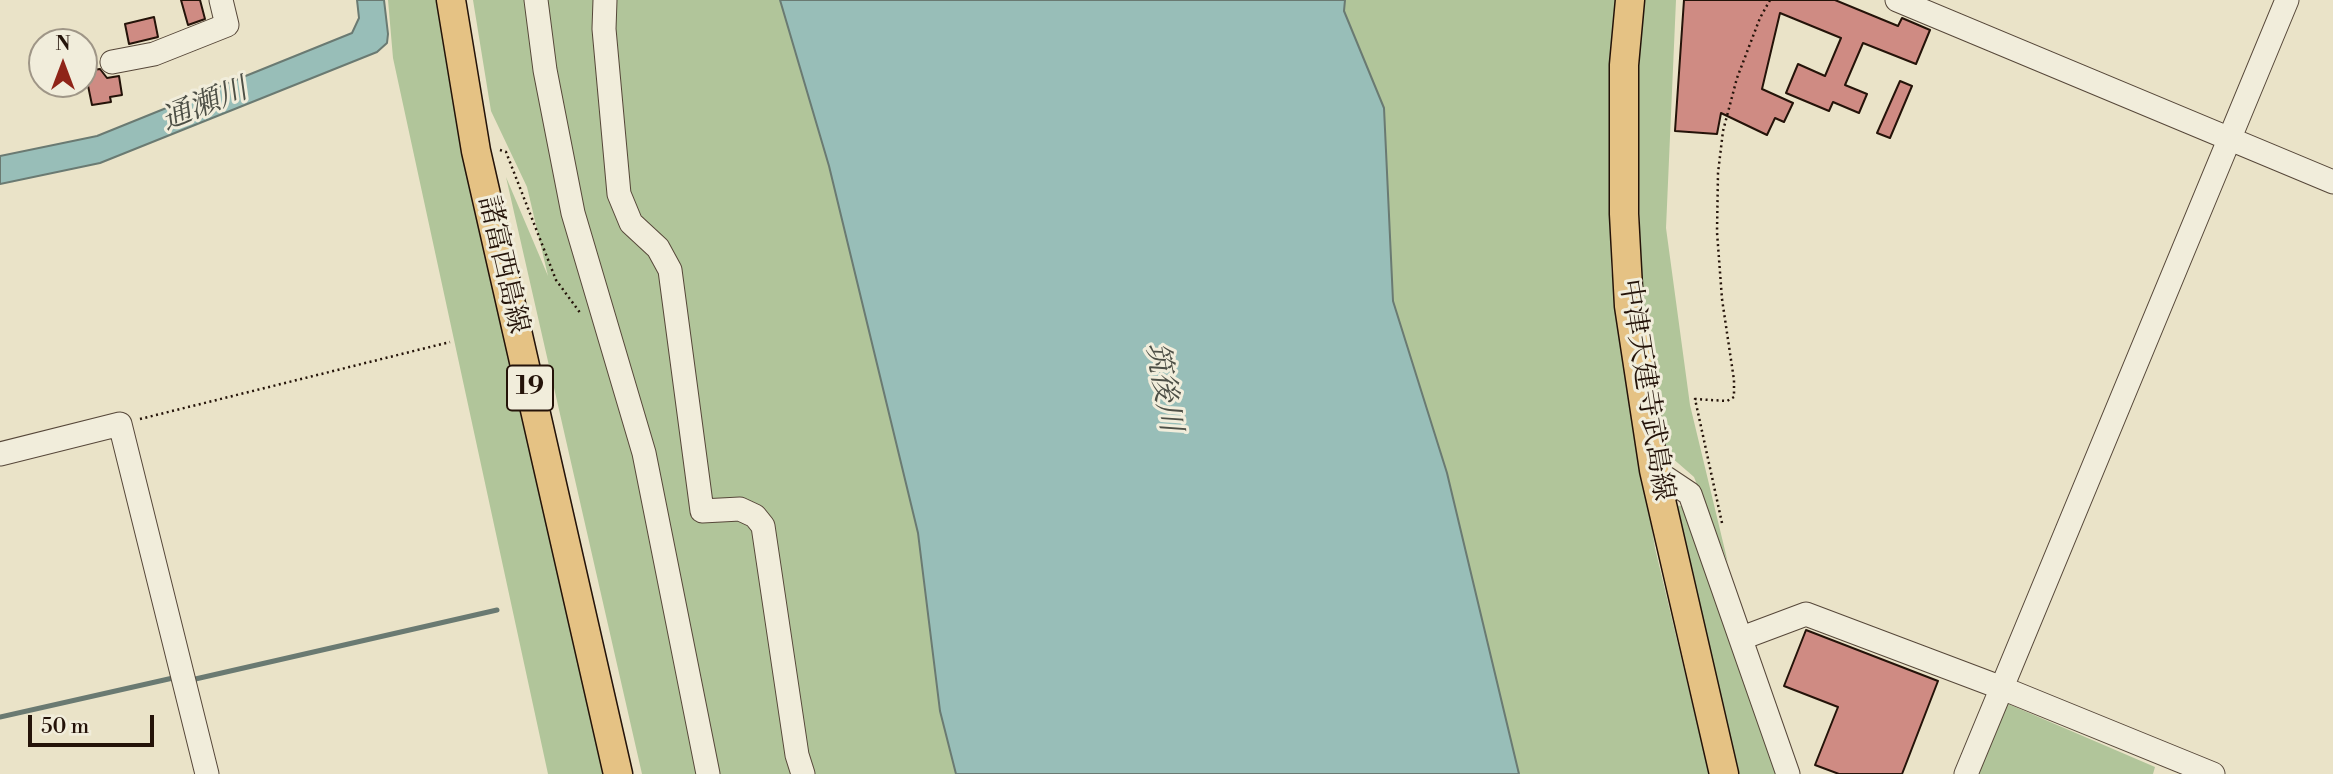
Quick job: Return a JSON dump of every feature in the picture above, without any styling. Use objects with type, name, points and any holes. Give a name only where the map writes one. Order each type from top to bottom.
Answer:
[{"type":"main road","name":"諸富西島線","points":[[451,0],[476,151],[618,774]]},
{"type":"main road","name":"中津天建寺武島線","points":[[1630,0],[1624,65],[1623,214],[1629,306],[1654,470],[1724,774]]},
{"type":"street","points":[[112,62],[154,54],[228,25],[220,0]]},
{"type":"street","points":[[536,0],[545,70],[573,213],[644,453],[708,774]]},
{"type":"street","points":[[606,0],[604,29],[619,194],[631,223],[657,248],[670,270],[702,511],[740,509],[755,516],[763,526],[797,755],[803,774]]},
{"type":"street","points":[[1897,0],[2333,182]]},
{"type":"street","points":[[1966,774],[2287,0]]},
{"type":"street","points":[[0,454],[120,425],[207,774]]},
{"type":"street","points":[[1654,470],[1690,494],[1788,774]]},
{"type":"street","points":[[1742,638],[1807,614],[2001,688],[2213,774]]},
{"type":"path","points":[[1724,528],[1695,399],[1727,401],[1734,397],[1717,232],[1718,173],[1723,131],[1737,78],[1759,18],[1770,0]]},
{"type":"path","points":[[476,151],[494,147],[506,152],[556,279],[585,318]]},
{"type":"path","points":[[120,425],[450,342]]},
{"type":"green space","points":[[388,0],[436,0],[451,92],[607,774],[548,774],[393,58]]},
{"type":"green space","points":[[473,0],[780,0],[829,166],[918,534],[940,711],[956,774],[642,774],[506,177],[548,276],[527,187],[491,111]]},
{"type":"green space","points":[[1297,0],[1617,0],[1609,84],[1611,269],[1655,548],[1709,774],[1485,774]]},
{"type":"green space","points":[[1645,0],[1676,0],[1666,228],[1690,405],[1728,563],[1694,477],[1663,450],[1640,286],[1638,66]]},
{"type":"green space","points":[[1675,505],[1692,508],[1780,774],[1739,774]]},
{"type":"green space","points":[[2006,703],[2155,767],[2153,774],[1973,774]]},
{"type":"water","name":"通瀬川","points":[[357,0],[384,0],[387,43],[377,52],[100,163],[0,184],[0,156],[97,136],[352,33],[359,18]]},
{"type":"water","name":"筑後川","points":[[780,0],[1345,0],[1344,11],[1384,108],[1393,301],[1447,473],[1519,774],[956,774],[940,711],[918,533],[829,166]]},
{"type":"building","points":[[181,0],[200,0],[205,19],[188,25]]},
{"type":"building","points":[[1684,0],[1835,0],[1898,26],[1902,18],[1930,30],[1916,64],[1863,43],[1845,85],[1867,94],[1859,113],[1833,102],[1829,111],[1786,93],[1798,64],[1825,76],[1841,38],[1780,13],[1762,89],[1793,103],[1784,122],[1775,118],[1767,135],[1721,113],[1717,134],[1675,131]]},
{"type":"building","points":[[154,17],[158,37],[129,44],[125,24]]},
{"type":"building","points":[[98,69],[107,78],[119,76],[122,95],[110,97],[111,102],[92,105],[91,98],[98,98]]},
{"type":"building","points":[[1900,81],[1912,86],[1890,138],[1877,133]]},
{"type":"building","points":[[1806,630],[1938,681],[1902,774],[1839,774],[1815,765],[1838,707],[1784,686]]},
{"type":"waterway","points":[[191,680],[497,610]]},
{"type":"waterway","points":[[0,717],[173,678]]}]
